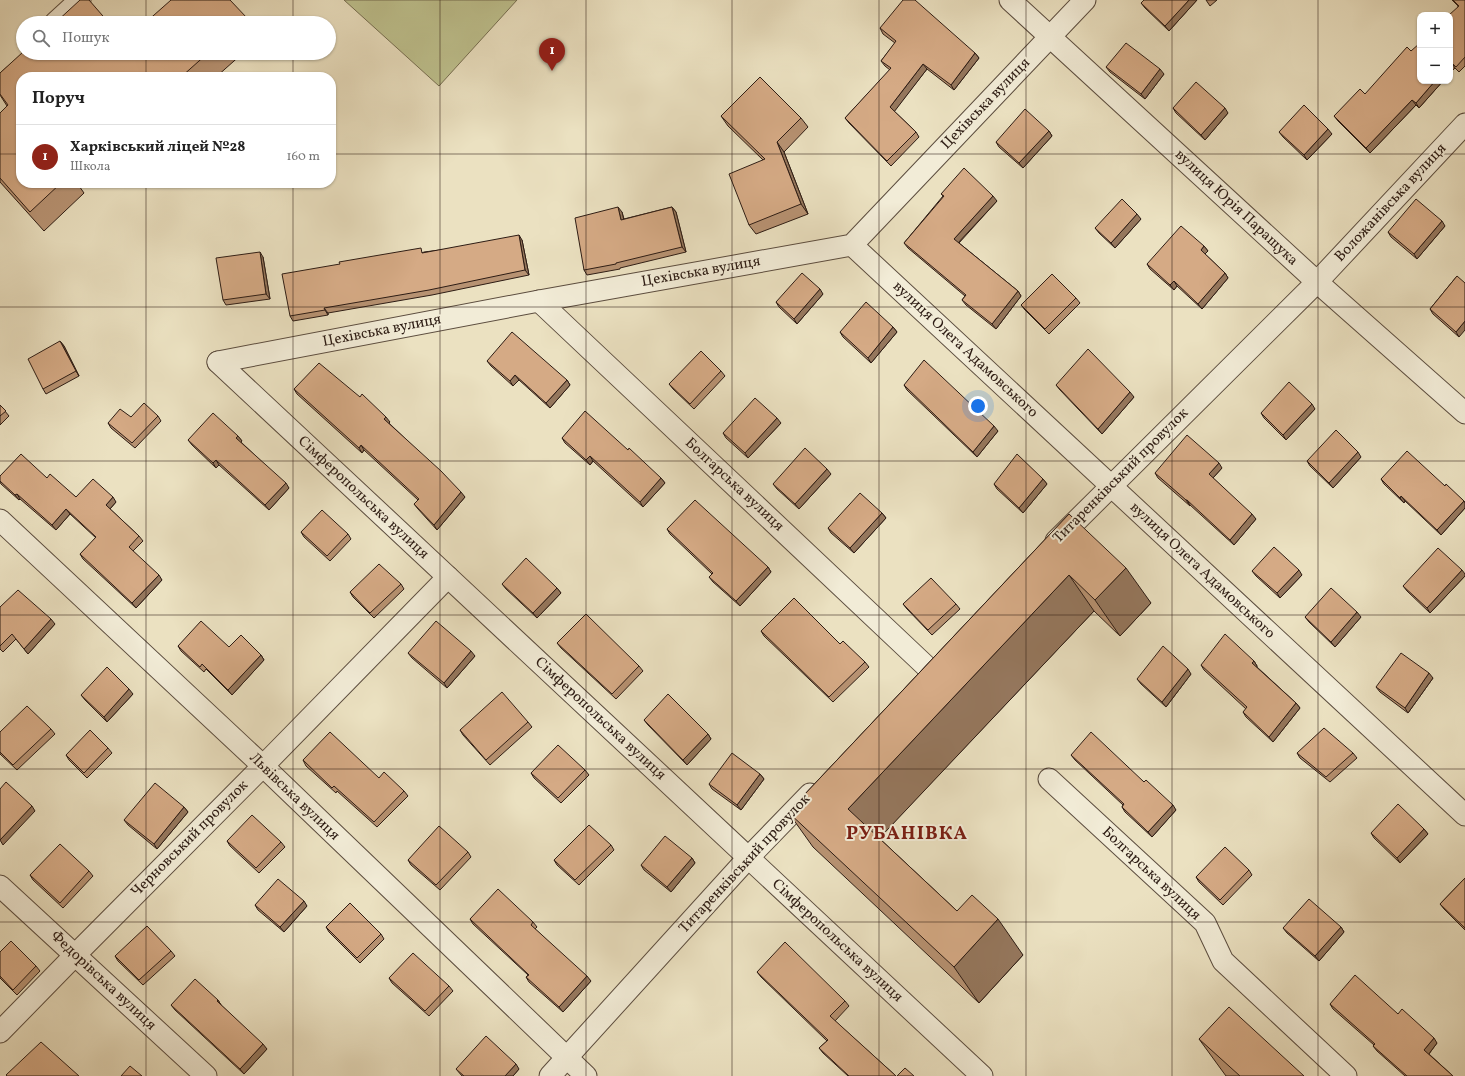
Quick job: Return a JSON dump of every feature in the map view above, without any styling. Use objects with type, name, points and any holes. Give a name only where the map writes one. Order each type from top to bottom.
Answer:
[{"type":"street","points":[[63,16],[80,0]]},
{"type":"street","name":"вулиця Юрія Паращука","points":[[1010,0],[1317,282],[1465,413]]},
{"type":"street","name":"Цехівська вулиця","points":[[218,362],[539,301],[852,245],[1085,0]]},
{"type":"street","name":"Воложанівська вулиця","points":[[1317,282],[1465,124]]},
{"type":"street","name":"вулиця Олега Адамовського","points":[[852,245],[1465,814]]},
{"type":"street","name":"Титаренківський провулок","points":[[1044,552],[1317,282]]},
{"type":"street","name":"Болгарська вулиця","points":[[539,301],[929,669]]},
{"type":"street","name":"Сімферопольська вулиця","points":[[218,362],[982,1076]]},
{"type":"street","name":"Львівська вулиця","points":[[0,520],[263,766],[586,1076]]},
{"type":"street","name":"Черновський провулок","points":[[0,1032],[448,577]]},
{"type":"street","name":"Титаренківський провулок","points":[[550,1076],[748,858],[825,778]]},
{"type":"street","name":"Болгарська вулиця","points":[[1048,779],[1205,923],[1223,961],[1346,1076]]},
{"type":"street","name":"Федорівська вулиця","points":[[0,886],[206,1076]]},
{"type":"green space","points":[[344,0],[517,0],[439,86]]},
{"type":"building","points":[[80,0],[89,0],[103,16],[63,16]]},
{"type":"building","points":[[171,0],[230,0],[245,16],[153,16]]},
{"type":"building","points":[[903,0],[915,0],[975,53],[951,85],[923,64],[890,107],[916,132],[887,161],[845,118],[891,68],[881,61],[896,41],[880,28]]},
{"type":"building","points":[[1144,0],[1189,0],[1165,26],[1141,3]]},
{"type":"building","points":[[1453,0],[1465,0],[1465,57],[1456,67],[1453,64],[1452,12],[1459,6]]},
{"type":"building","points":[[1126,43],[1160,69],[1141,94],[1106,67]]},
{"type":"building","points":[[1417,46],[1417,84],[1432,84],[1416,103],[1412,100],[1366,148],[1334,116],[1360,89],[1365,94],[1407,47],[1411,51]]},
{"type":"building","points":[[16,58],[16,60],[200,60],[187,72],[16,72],[16,188],[56,188],[30,212],[0,178],[0,113],[8,105],[0,94],[0,73]]},
{"type":"building","points":[[760,77],[801,118],[777,142],[801,204],[749,225],[729,174],[765,159],[721,116]]},
{"type":"building","points":[[1196,82],[1225,108],[1201,135],[1173,108]]},
{"type":"building","points":[[1304,105],[1328,129],[1304,155],[1279,132]]},
{"type":"building","points":[[1025,109],[1049,131],[1019,163],[996,142]]},
{"type":"building","points":[[964,168],[993,196],[954,239],[1018,291],[992,324],[962,300],[966,295],[904,243],[944,196],[941,194]]},
{"type":"building","points":[[1122,199],[1137,214],[1111,243],[1095,228]]},
{"type":"building","points":[[1416,199],[1442,221],[1414,254],[1388,232]]},
{"type":"building","points":[[618,207],[621,220],[672,207],[682,247],[616,264],[584,270],[575,218]]},
{"type":"building","points":[[1181,226],[1204,246],[1201,250],[1225,273],[1198,304],[1174,281],[1170,285],[1147,264]]},
{"type":"building","points":[[519,235],[525,270],[429,290],[324,308],[325,310],[290,316],[282,274],[340,264],[339,262],[421,248],[422,253]]},
{"type":"building","points":[[260,252],[266,294],[223,300],[216,258]]},
{"type":"building","points":[[802,273],[820,289],[794,319],[776,302]]},
{"type":"building","points":[[1052,274],[1076,298],[1045,329],[1021,305]]},
{"type":"building","points":[[1457,276],[1465,283],[1465,321],[1456,332],[1430,309]]},
{"type":"building","points":[[866,302],[893,327],[868,358],[840,332]]},
{"type":"building","points":[[512,332],[567,380],[546,403],[515,375],[510,381],[487,361]]},
{"type":"building","points":[[60,341],[76,371],[43,389],[28,359]]},
{"type":"building","points":[[1088,349],[1130,392],[1098,429],[1056,385]]},
{"type":"building","points":[[701,351],[721,371],[690,404],[669,384]]},
{"type":"building","points":[[924,360],[994,426],[973,452],[904,385]]},
{"type":"building","points":[[319,363],[360,397],[362,394],[386,417],[384,419],[441,471],[461,492],[434,525],[414,504],[419,499],[361,445],[359,448],[294,389]]},
{"type":"building","points":[[1289,382],[1312,404],[1283,435],[1261,413]]},
{"type":"building","points":[[755,398],[777,418],[745,453],[723,433]]},
{"type":"building","points":[[144,403],[158,416],[132,443],[108,423],[120,409],[131,417]]},
{"type":"building","points":[[0,405],[6,411],[0,416]]},
{"type":"building","points":[[585,411],[628,450],[629,448],[661,478],[640,502],[590,456],[586,460],[562,438]]},
{"type":"building","points":[[213,413],[238,436],[236,438],[286,483],[265,505],[216,460],[213,463],[188,440]]},
{"type":"building","points":[[1336,430],[1358,452],[1329,483],[1307,461]]},
{"type":"building","points":[[1187,435],[1219,463],[1209,474],[1252,514],[1230,540],[1155,473]]},
{"type":"building","points":[[805,448],[827,469],[795,504],[773,484]]},
{"type":"building","points":[[1407,451],[1445,486],[1446,484],[1464,501],[1437,530],[1401,496],[1400,498],[1381,479]]},
{"type":"building","points":[[21,454],[47,478],[50,474],[76,497],[93,479],[113,497],[106,505],[139,536],[129,547],[159,575],[132,603],[80,554],[96,537],[66,509],[52,525],[0,481],[0,476]]},
{"type":"building","points":[[1017,454],[1043,479],[1019,508],[994,484]]},
{"type":"building","points":[[860,493],[882,513],[850,548],[828,528]]},
{"type":"building","points":[[695,500],[768,567],[736,601],[709,577],[713,573],[667,529]]},
{"type":"building","points":[[322,510],[348,534],[327,556],[301,532]]},
{"type":"building","points":[[1069,514],[1126,568],[1095,600],[1069,575],[848,809],[957,911],[972,895],[998,919],[954,967],[788,812]]},
{"type":"building","points":[[1274,547],[1299,570],[1277,593],[1252,571]]},
{"type":"building","points":[[1438,548],[1462,570],[1427,608],[1403,586]]},
{"type":"building","points":[[526,558],[557,588],[533,613],[502,584]]},
{"type":"building","points":[[379,564],[401,584],[370,613],[350,592]]},
{"type":"building","points":[[931,578],[956,604],[928,630],[903,604]]},
{"type":"building","points":[[1331,588],[1357,612],[1331,642],[1305,617]]},
{"type":"building","points":[[18,590],[51,619],[24,649],[12,634],[0,646],[0,607]]},
{"type":"building","points":[[794,598],[840,644],[843,641],[865,662],[829,697],[761,631]]},
{"type":"building","points":[[586,614],[639,666],[612,694],[557,643]]},
{"type":"building","points":[[201,621],[229,647],[241,635],[261,655],[228,690],[202,664],[200,667],[178,646]]},
{"type":"building","points":[[436,621],[471,651],[444,683],[408,653]]},
{"type":"building","points":[[1225,634],[1254,661],[1252,663],[1296,703],[1269,737],[1243,712],[1247,707],[1201,665]]},
{"type":"building","points":[[1163,646],[1188,669],[1162,702],[1137,679]]},
{"type":"building","points":[[1401,653],[1429,673],[1405,708],[1376,687]]},
{"type":"building","points":[[107,667],[129,689],[104,717],[81,695]]},
{"type":"building","points":[[502,692],[528,722],[486,760],[460,730]]},
{"type":"building","points":[[668,694],[708,734],[683,760],[644,720]]},
{"type":"building","points":[[27,706],[51,729],[13,765],[0,752],[0,732]]},
{"type":"building","points":[[1324,728],[1353,753],[1326,777],[1297,753]]},
{"type":"building","points":[[90,730],[108,748],[84,773],[66,755]]},
{"type":"building","points":[[330,732],[379,778],[384,772],[404,791],[374,822],[334,786],[332,788],[303,760]]},
{"type":"building","points":[[1091,732],[1144,782],[1146,780],[1173,805],[1148,832],[1122,807],[1124,804],[1071,755]]},
{"type":"building","points":[[558,745],[585,770],[558,798],[531,773]]},
{"type":"building","points":[[732,753],[760,774],[737,805],[709,784]]},
{"type":"building","points":[[6,782],[32,806],[0,840],[0,789]]},
{"type":"building","points":[[155,783],[184,807],[154,844],[124,820]]},
{"type":"building","points":[[1398,804],[1424,829],[1397,858],[1371,833]]},
{"type":"building","points":[[252,815],[281,842],[256,868],[227,841]]},
{"type":"building","points":[[589,825],[611,845],[575,880],[554,860]]},
{"type":"building","points":[[439,826],[468,852],[436,885],[408,860]]},
{"type":"building","points":[[665,836],[692,858],[667,887],[641,865]]},
{"type":"building","points":[[60,844],[89,871],[60,903],[30,875]]},
{"type":"building","points":[[1225,847],[1249,870],[1220,900],[1196,877]]},
{"type":"building","points":[[1465,878],[1465,928],[1440,904]]},
{"type":"building","points":[[278,879],[304,901],[280,927],[255,905]]},
{"type":"building","points":[[498,889],[533,922],[531,925],[587,976],[559,1007],[526,977],[529,975],[470,919]]},
{"type":"building","points":[[1309,899],[1341,927],[1315,956],[1283,928]]},
{"type":"building","points":[[350,903],[381,934],[357,958],[326,927]]},
{"type":"building","points":[[147,926],[171,951],[139,980],[115,956]]},
{"type":"building","points":[[11,941],[36,966],[13,990],[0,976],[0,952]]},
{"type":"building","points":[[785,942],[845,1001],[830,1016],[896,1076],[849,1076],[819,1048],[828,1040],[757,972]]},
{"type":"building","points":[[413,953],[449,986],[425,1011],[389,978]]},
{"type":"building","points":[[1355,975],[1398,1014],[1402,1009],[1434,1038],[1424,1050],[1453,1076],[1407,1076],[1373,1046],[1375,1044],[1330,1004]]},
{"type":"building","points":[[195,979],[263,1044],[240,1069],[171,1005]]},
{"type":"building","points":[[1229,1007],[1304,1076],[1240,1076],[1199,1039]]},
{"type":"building","points":[[486,1036],[516,1064],[505,1076],[464,1076],[456,1069]]},
{"type":"building","points":[[41,1042],[79,1076],[6,1075]]},
{"type":"building","points":[[130,1066],[142,1076],[121,1076]]},
{"type":"building","points":[[905,1068],[914,1076],[897,1076]]},
{"type":"place","name":"Харківський ліцей №28","points":[[552,71]]},
{"type":"district","name":"РУБАНІВКА","points":[[907,834]]}]
